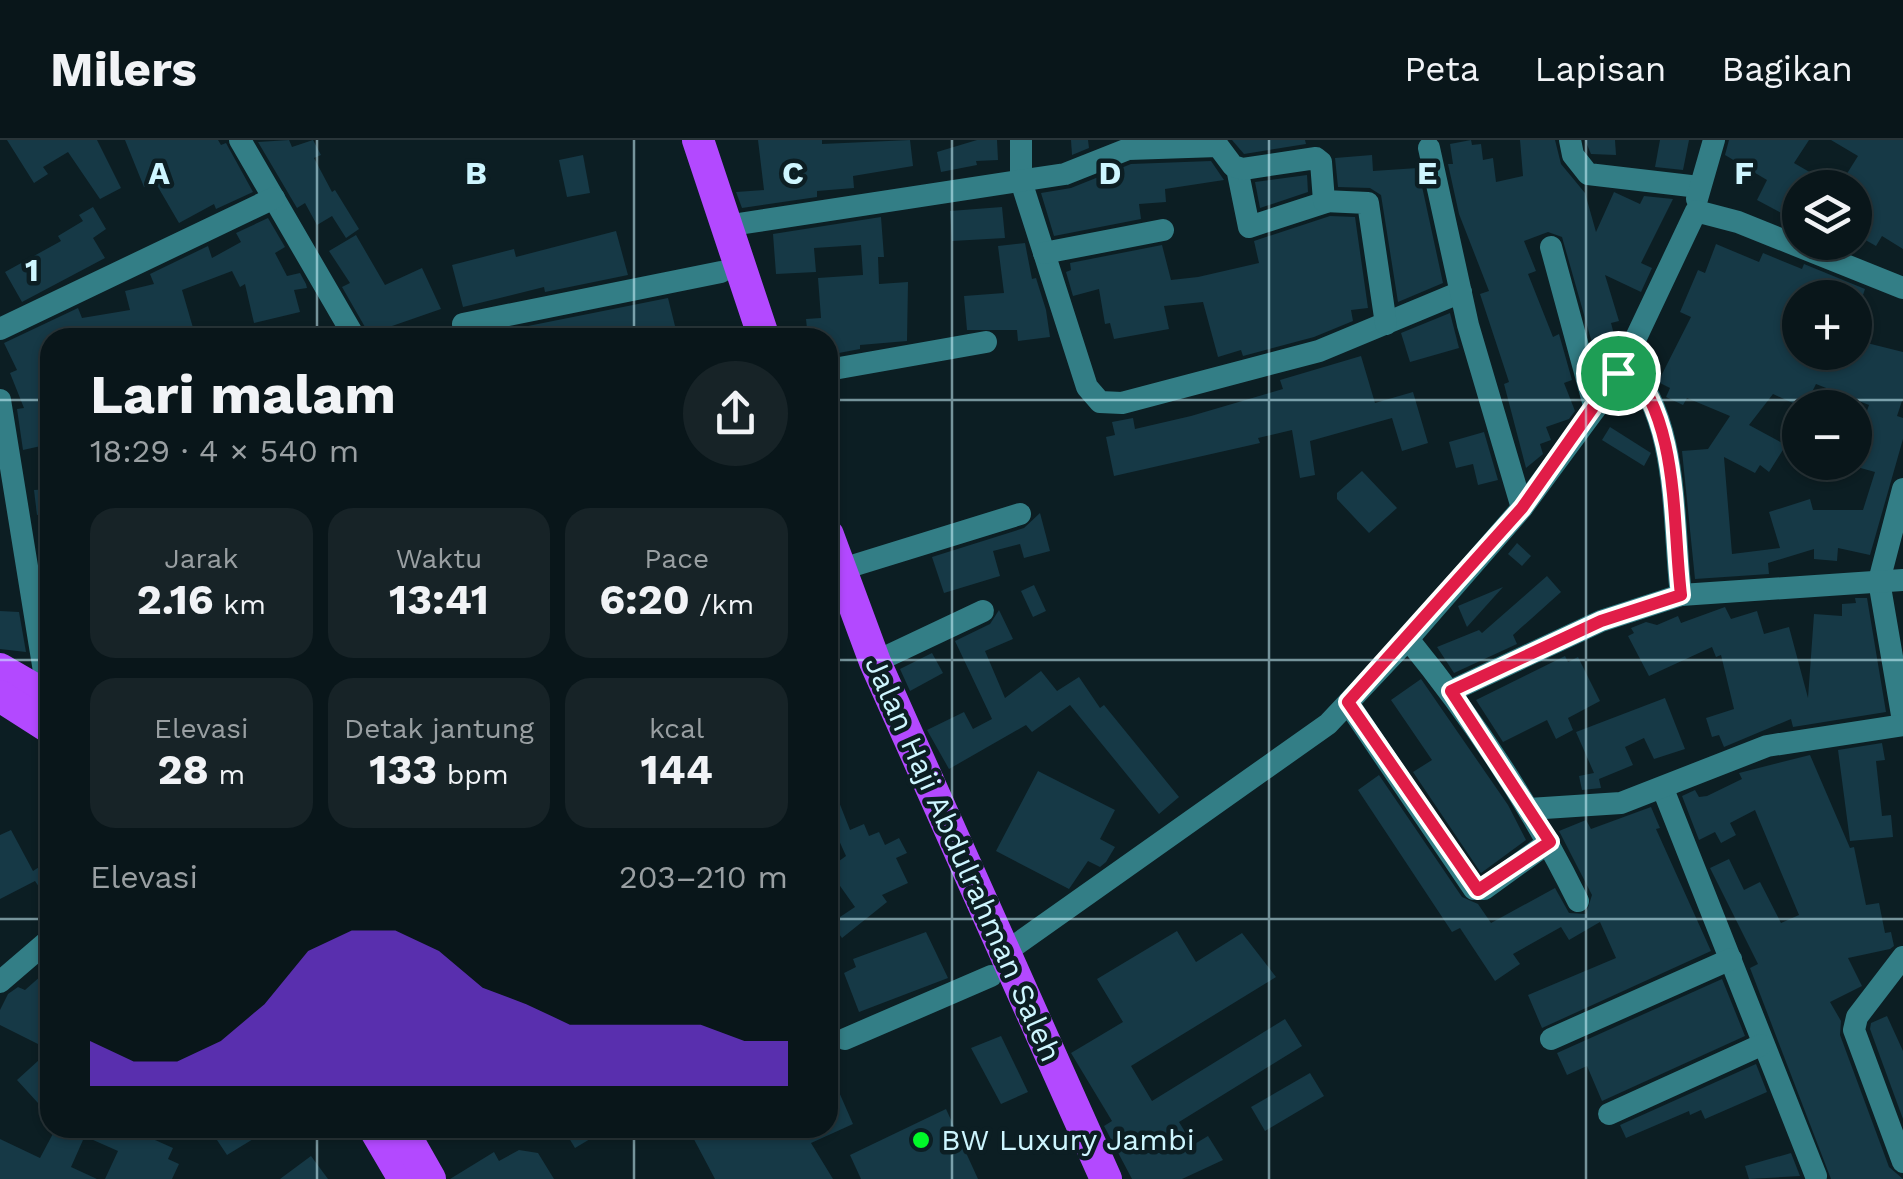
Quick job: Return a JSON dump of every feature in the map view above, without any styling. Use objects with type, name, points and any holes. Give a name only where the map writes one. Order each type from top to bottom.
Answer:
[{"type":"highway","points":[[680,140],[740,328]]},
{"type":"highway","points":[[698,140],[761,328]]},
{"type":"highway","name":"Jalan Haji Abdulrahman Saleh","points":[[838,591],[875,662],[967,896]]},
{"type":"highway","name":"Jalan Haji Abdulrahman Saleh","points":[[838,593],[1084,1179]]},
{"type":"highway","points":[[0,668],[40,700]]},
{"type":"highway","points":[[0,696],[40,705]]},
{"type":"highway","name":"Jalan Haji Abdulrahman Saleh","points":[[997,965],[1106,1179]]},
{"type":"highway","points":[[380,1138],[404,1179]]},
{"type":"highway","points":[[406,1138],[430,1179]]},
{"type":"street","points":[[240,140],[349,328]]},
{"type":"street","points":[[1021,140],[1021,181],[1087,388],[1092,396],[1110,404],[1320,351],[1461,292]]},
{"type":"street","points":[[1570,140],[1573,155],[1588,174],[1699,187]]},
{"type":"street","points":[[845,1039],[997,965],[1328,724],[1522,508],[1594,409],[1625,362],[1696,211],[1714,140]]},
{"type":"street","points":[[725,226],[1021,181],[1094,166],[1128,149],[1218,146],[1237,168],[1249,226],[1326,202],[1368,203],[1386,324]]},
{"type":"street","points":[[1428,148],[1461,292],[1522,508]]},
{"type":"street","points":[[1237,168],[1319,159],[1326,202]]},
{"type":"street","points":[[0,329],[274,198]]},
{"type":"street","points":[[1696,211],[1738,222],[1903,288]]},
{"type":"street","points":[[1044,253],[1163,230]]},
{"type":"street","points":[[1552,247],[1594,409]]},
{"type":"street","points":[[463,324],[722,272]]},
{"type":"street","points":[[838,368],[986,342]]},
{"type":"street","points":[[1625,362],[1644,382],[1658,414],[1681,595]]},
{"type":"street","points":[[0,400],[40,577]]},
{"type":"street","points":[[1530,809],[1604,805],[1663,789],[1767,746],[1903,723],[1879,581],[1903,489]]},
{"type":"street","points":[[838,579],[1020,514]]},
{"type":"street","points":[[1451,691],[1601,621],[1681,595],[1903,580]]},
{"type":"street","points":[[875,662],[983,611]]},
{"type":"street","points":[[1408,638],[1451,691],[1530,809],[1578,901]]},
{"type":"street","points":[[1348,702],[1474,889],[1484,889],[1550,842]]},
{"type":"street","points":[[1663,789],[1816,1176]]},
{"type":"street","points":[[0,982],[40,948]]},
{"type":"street","points":[[1903,957],[1857,1017],[1854,1030],[1903,1162]]},
{"type":"street","points":[[1551,1039],[1732,959]]},
{"type":"street","points":[[1609,1114],[1761,1045]]},
{"type":"building","points":[[7,140],[97,140],[121,188],[100,199],[68,152],[43,167],[48,174],[34,183]]},
{"type":"building","points":[[125,140],[226,143],[253,192],[216,209],[214,204],[179,223],[158,187],[151,182],[144,187]]},
{"type":"building","points":[[289,140],[292,147],[313,140],[321,155],[314,158],[359,229],[346,238],[332,216],[317,225],[305,203],[297,208],[258,142]]},
{"type":"building","points":[[758,140],[822,140],[822,144],[910,140],[913,166],[853,176],[854,188],[817,191],[817,197],[742,208],[736,192],[764,190]]},
{"type":"building","points":[[977,140],[997,140],[998,160],[976,161],[977,165],[941,172],[937,152]]},
{"type":"building","points":[[1071,140],[1088,140],[1089,148],[1072,155]]},
{"type":"building","points":[[1232,140],[1305,140],[1306,144],[1244,154]]},
{"type":"building","points":[[1471,140],[1472,145],[1481,144],[1483,160],[1493,158],[1496,182],[1523,176],[1520,140],[1555,140],[1561,164],[1585,193],[1596,232],[1614,192],[1640,204],[1644,196],[1673,199],[1641,263],[1652,268],[1641,292],[1605,275],[1619,321],[1611,323],[1615,338],[1609,340],[1612,350],[1602,353],[1605,362],[1598,364],[1562,237],[1548,232],[1524,241],[1536,271],[1528,274],[1553,337],[1559,334],[1572,380],[1564,383],[1575,411],[1569,419],[1546,427],[1551,440],[1540,444],[1543,454],[1526,468],[1504,384],[1509,382],[1480,294],[1489,291],[1459,214],[1448,164],[1453,164],[1450,144]]},
{"type":"building","points":[[1585,140],[1615,140],[1616,155],[1591,154]]},
{"type":"building","points":[[1660,140],[1689,140],[1683,170],[1655,167]]},
{"type":"building","points":[[1729,140],[1809,140],[1794,163],[1806,170],[1782,170],[1782,213],[1757,200],[1767,180],[1725,155]]},
{"type":"building","points":[[1831,140],[1903,140],[1903,249],[1882,236],[1876,246],[1872,244],[1872,170],[1849,170],[1858,156]]},
{"type":"building","points":[[583,155],[590,193],[567,197],[559,160]]},
{"type":"building","points":[[1372,155],[1373,171],[1418,168],[1443,283],[1398,302],[1381,195],[1370,188],[1338,187],[1335,158]]},
{"type":"building","points":[[1211,161],[1224,180],[1165,189],[1166,202],[1139,204],[1141,219],[1054,236],[1041,193],[1071,188],[1131,164]]},
{"type":"building","points":[[1307,175],[1308,192],[1260,208],[1255,182]]},
{"type":"building","points":[[93,207],[106,229],[93,238],[105,258],[22,302],[5,272],[61,241],[58,236],[83,221],[79,215]]},
{"type":"building","points":[[1002,207],[1005,238],[952,241],[950,211]]},
{"type":"building","points":[[1330,216],[1355,217],[1368,308],[1351,310],[1353,321],[1314,337],[1243,356],[1241,350],[1218,357],[1203,302],[1164,306],[1169,329],[1114,339],[1110,323],[1105,324],[1099,289],[1073,296],[1066,272],[1071,270],[1070,263],[1162,245],[1171,280],[1198,277],[1259,263],[1254,241]]},
{"type":"building","points":[[881,217],[884,257],[878,257],[879,284],[908,282],[907,341],[860,345],[860,349],[838,353],[838,328],[807,328],[806,319],[821,318],[818,278],[863,275],[861,245],[814,248],[816,272],[776,274],[773,234]]},
{"type":"building","points":[[268,218],[285,247],[275,253],[287,276],[300,273],[306,284],[307,288],[294,290],[300,312],[254,323],[245,284],[240,287],[232,271],[182,290],[193,328],[40,328],[40,446],[23,450],[17,409],[24,408],[10,373],[17,370],[4,343],[78,308],[82,318],[130,310],[125,291],[154,284],[150,274],[208,246],[212,258],[241,242],[236,233]]},
{"type":"building","points":[[616,231],[628,275],[545,292],[544,287],[463,307],[452,265],[514,249],[516,257]]},
{"type":"building","points":[[356,235],[385,285],[422,268],[441,309],[386,328],[366,328],[342,287],[350,283],[329,251]]},
{"type":"building","points":[[1025,243],[1032,279],[1036,278],[1046,310],[1050,337],[1018,341],[1017,330],[967,330],[964,296],[1004,293],[998,246]]},
{"type":"building","points":[[1716,244],[1759,262],[1763,253],[1843,280],[1782,280],[1782,370],[1872,370],[1872,344],[1903,352],[1903,398],[1897,416],[1903,418],[1903,439],[1870,555],[1838,548],[1837,561],[1814,559],[1814,549],[1768,563],[1769,574],[1695,579],[1682,451],[1708,449],[1730,416],[1687,398],[1683,405],[1666,397],[1670,388],[1658,382],[1691,317],[1680,312],[1698,270],[1705,273]]},
{"type":"building","points":[[668,298],[676,328],[518,328]]},
{"type":"building","points":[[1450,313],[1459,348],[1410,362],[1401,333]]},
{"type":"building","points":[[1361,356],[1375,403],[1413,392],[1428,443],[1402,451],[1392,418],[1310,441],[1315,475],[1300,478],[1292,430],[1258,438],[1260,443],[1114,476],[1106,437],[1115,435],[1112,422],[1133,418],[1135,429],[1191,416],[1283,389],[1280,380]]},
{"type":"building","points":[[1610,427],[1651,453],[1644,466],[1602,440]]},
{"type":"building","points":[[1484,432],[1498,480],[1478,485],[1473,464],[1456,468],[1449,442]]},
{"type":"building","points":[[1362,471],[1397,508],[1369,533],[1337,499],[1337,493]]},
{"type":"building","points":[[34,490],[40,490],[40,515],[37,515]]},
{"type":"building","points":[[1040,513],[1050,551],[1024,558],[1020,544],[993,551],[1000,576],[944,593],[932,557],[1024,528]]},
{"type":"building","points":[[1517,543],[1531,556],[1522,566],[1508,554]]},
{"type":"building","points":[[1547,576],[1561,592],[1513,635],[1517,644],[1454,673],[1437,647],[1479,630],[1482,633]]},
{"type":"building","points":[[1034,585],[1046,611],[1033,617],[1021,591]]},
{"type":"building","points":[[1503,587],[1467,627],[1458,606]]},
{"type":"building","points":[[1855,598],[1867,598],[1886,712],[1793,727],[1791,719],[1724,747],[1719,735],[1712,737],[1706,718],[1734,709],[1721,655],[1716,657],[1712,647],[1649,676],[1628,636],[1634,633],[1631,628],[1646,622],[1657,625],[1678,616],[1681,623],[1725,607],[1731,619],[1757,611],[1764,634],[1789,627],[1808,698],[1814,614],[1842,616],[1842,604],[1856,603]]},
{"type":"building","points":[[999,610],[1013,639],[985,651],[1005,698],[1041,671],[1057,691],[1079,677],[1100,708],[1104,705],[1179,797],[1159,814],[1070,705],[1032,732],[1026,725],[949,769],[927,730],[964,712],[973,729],[992,719],[955,641],[990,624]]},
{"type":"building","points":[[0,611],[19,612],[26,652],[0,649]]},
{"type":"building","points":[[932,653],[943,673],[910,691],[900,669]]},
{"type":"building","points":[[1565,656],[1568,662],[1578,657],[1600,701],[1568,718],[1573,730],[1556,739],[1547,720],[1503,742],[1476,700]]},
{"type":"building","points":[[1421,679],[1508,805],[1526,840],[1481,873],[1413,772],[1432,760],[1391,700]]},
{"type":"building","points":[[1665,698],[1685,749],[1654,759],[1644,738],[1625,747],[1633,765],[1599,779],[1601,788],[1582,790],[1579,776],[1594,773],[1576,732]]},
{"type":"building","points":[[1882,743],[1885,760],[1876,761],[1882,816],[1891,815],[1893,837],[1850,841],[1838,750]]},
{"type":"building","points":[[1810,755],[1850,848],[1854,847],[1866,905],[1879,903],[1885,933],[1891,932],[1894,946],[1890,949],[1848,958],[1862,986],[1830,1002],[1841,1021],[1840,1035],[1889,1167],[1903,1179],[1831,1179],[1750,968],[1758,964],[1710,868],[1729,859],[1744,890],[1760,882],[1781,923],[1799,915],[1755,810],[1730,823],[1736,835],[1721,843],[1715,832],[1699,840],[1682,796],[1695,790],[1699,797],[1707,796],[1742,779],[1739,773]]},
{"type":"building","points":[[1038,771],[1115,810],[1100,839],[1115,847],[1100,867],[1088,861],[1069,889],[996,851]]},
{"type":"building","points":[[1379,775],[1462,897],[1478,904],[1491,923],[1555,888],[1569,913],[1586,914],[1592,895],[1559,831],[1586,820],[1591,829],[1651,807],[1660,828],[1656,829],[1711,951],[1542,1028],[1528,995],[1616,958],[1600,922],[1569,940],[1561,927],[1513,954],[1520,964],[1495,981],[1460,928],[1452,932],[1358,790]]},
{"type":"building","points":[[838,799],[850,830],[864,824],[869,836],[879,832],[885,845],[899,838],[907,853],[896,858],[908,883],[882,895],[887,902],[842,938],[838,918],[855,907],[838,883],[838,862],[846,856],[838,838]]},
{"type":"building","points":[[11,830],[33,871],[40,866],[40,888],[35,881],[0,899],[0,835]]},
{"type":"building","points":[[1177,931],[1196,962],[1242,933],[1276,977],[1131,1066],[1152,1101],[1285,1019],[1302,1046],[1179,1122],[1193,1145],[1208,1136],[1223,1160],[1182,1179],[1132,1179],[1104,1126],[1112,1121],[1071,1053],[1123,1022],[1097,979]]},
{"type":"building","points":[[926,932],[948,978],[859,1012],[844,973],[856,967],[853,959]]},
{"type":"building","points":[[40,977],[40,1045],[0,1025],[0,1010],[8,994],[18,987],[25,990]]},
{"type":"building","points":[[1722,979],[1745,1036],[1602,1101],[1587,1066],[1567,1075],[1557,1053]]},
{"type":"building","points":[[1887,1016],[1903,1051],[1903,1119],[1870,1029],[1871,1023]]},
{"type":"building","points":[[1001,1036],[1028,1092],[1001,1104],[971,1048]]},
{"type":"building","points":[[40,1059],[38,1103],[17,1080]]},
{"type":"building","points":[[1756,1064],[1767,1092],[1705,1119],[1701,1110],[1690,1115],[1689,1111],[1626,1138],[1620,1125]]},
{"type":"building","points":[[1310,1073],[1324,1096],[1265,1131],[1251,1107]]},
{"type":"building","points":[[838,1090],[853,1124],[838,1131]]},
{"type":"building","name":"BW Luxury Jambi","points":[[946,1109],[978,1179],[861,1179],[850,1155]]},
{"type":"building","points":[[51,1138],[78,1138],[83,1140],[71,1167],[97,1179],[0,1179],[0,1139],[40,1158]]},
{"type":"building","points":[[89,1138],[150,1138],[173,1148],[168,1159],[179,1164],[172,1179],[105,1179],[118,1151]]},
{"type":"building","points":[[216,1138],[255,1138],[227,1155]]},
{"type":"building","points":[[569,1138],[589,1138],[590,1139],[575,1148]]},
{"type":"building","points":[[693,1138],[822,1138],[811,1143],[833,1179],[715,1179]]},
{"type":"building","points":[[519,1150],[538,1153],[554,1179],[450,1179],[494,1152],[499,1161]]},
{"type":"building","points":[[1791,1153],[1800,1176],[1749,1179],[1745,1166]]},
{"type":"building","points":[[311,1156],[328,1179],[280,1179]]},
{"type":"place","name":"BW Luxury Jambi","points":[[921,1140]]},
{"type":"route","points":[[1625,362],[1644,382],[1658,414],[1681,595],[1601,621],[1451,691],[1550,842],[1484,889],[1474,889],[1348,702],[1522,508],[1618,373],[1625,362]]}]
